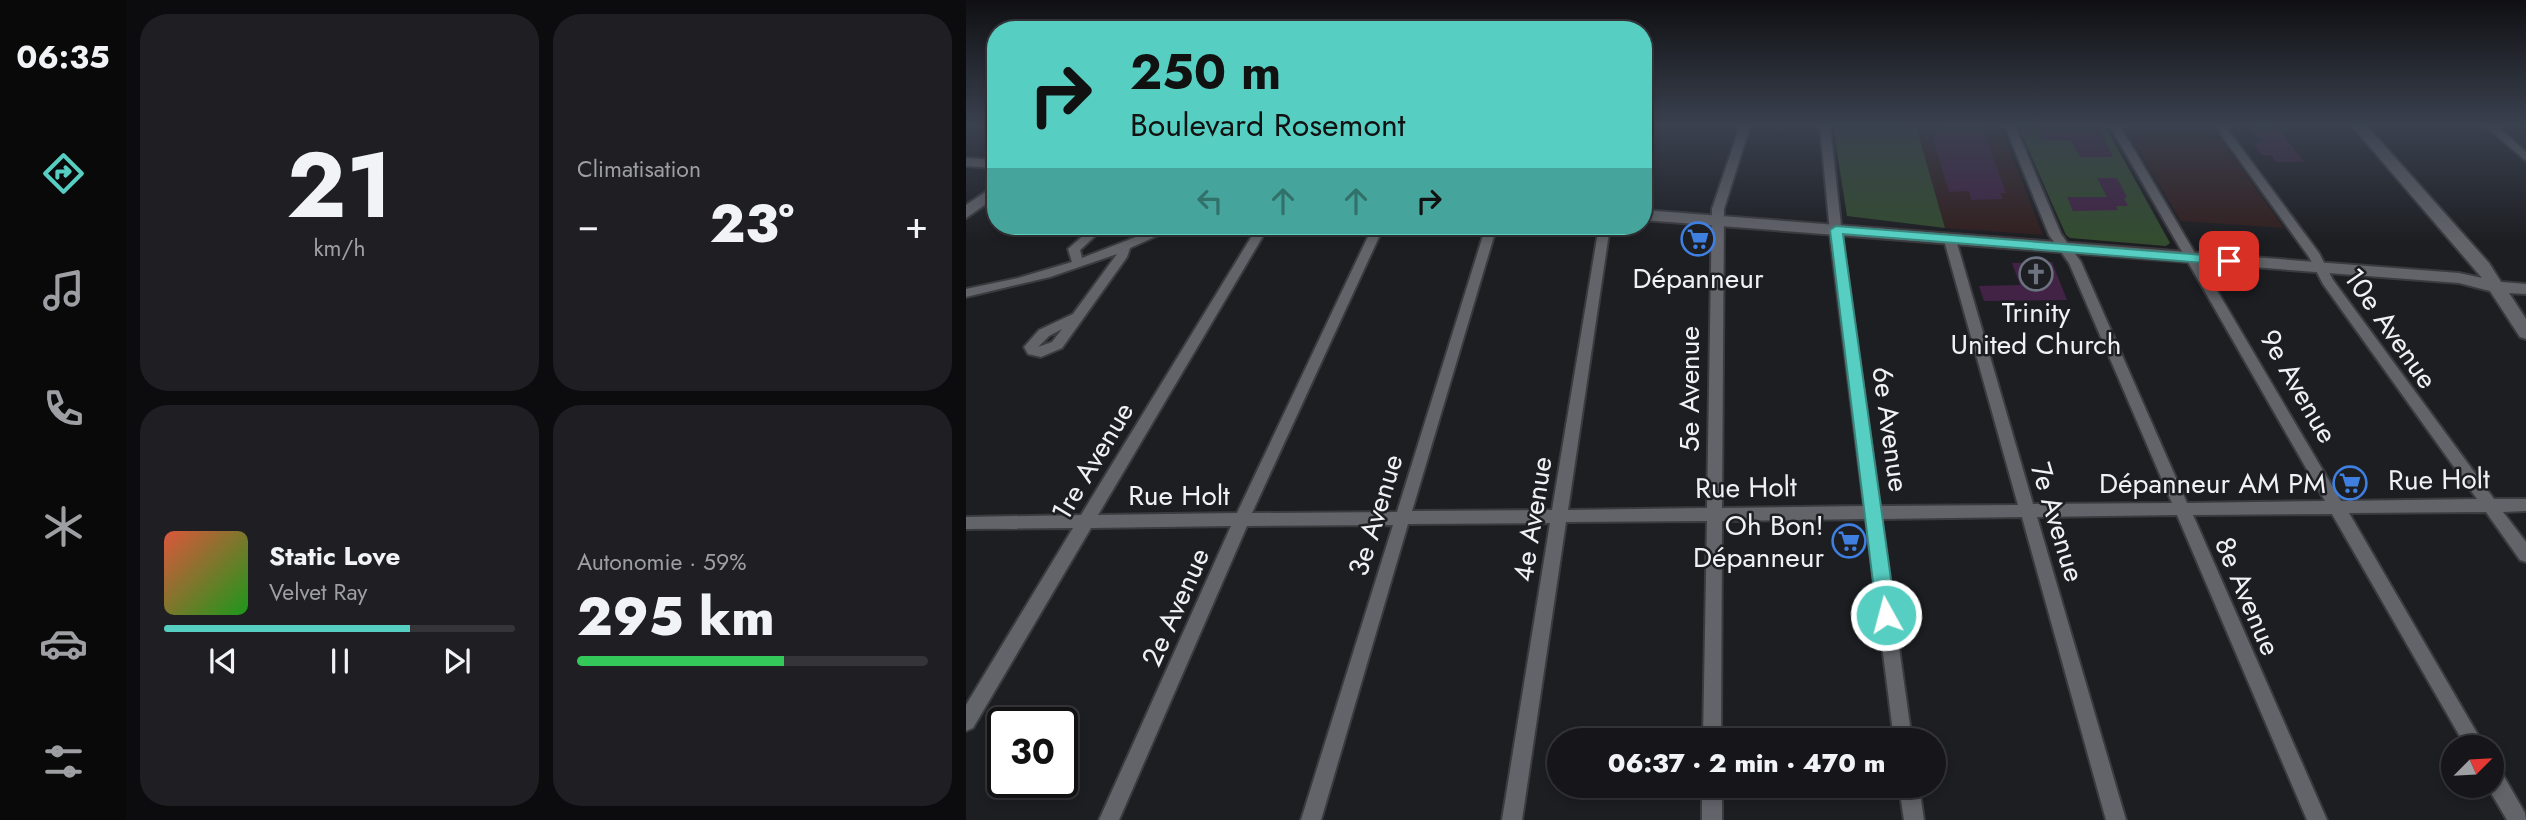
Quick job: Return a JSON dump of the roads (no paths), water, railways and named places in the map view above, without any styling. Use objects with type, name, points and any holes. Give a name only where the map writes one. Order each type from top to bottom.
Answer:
[{"type":"main road","points":[[2393,164],[2456,234],[2492,280],[2526,333]]},
{"type":"main road","points":[[966,213],[987,196]]},
{"type":"main road","points":[[1652,216],[2492,280],[2526,289]]},
{"type":"main road","points":[[2492,280],[2526,276]]},
{"type":"street","name":"5e Avenue","points":[[1713,728],[1718,209],[1733,164]]},
{"type":"street","name":"6e Avenue","points":[[1829,164],[1901,728]]},
{"type":"street","name":"8e Avenue","points":[[2026,164],[2055,235],[2075,262],[2317,820]]},
{"type":"street","name":"9e Avenue","points":[[2137,164],[2469,735]]},
{"type":"street","name":"10e Avenue","points":[[2248,164],[2315,256],[2327,281],[2526,555]]},
{"type":"street","points":[[1078,264],[1074,249],[1090,235]]},
{"type":"street","points":[[966,292],[1023,281],[1078,264],[1152,235]]},
{"type":"street","name":"1re Avenue","points":[[966,722],[1259,235]]},
{"type":"street","name":"2e Avenue","points":[[1109,820],[1241,521],[1374,235]]},
{"type":"street","name":"3e Avenue","points":[[1311,820],[1488,235]]},
{"type":"street","name":"4e Avenue","points":[[1512,820],[1603,235]]},
{"type":"street","name":"7e Avenue","points":[[1950,240],[2116,820]]},
{"type":"street","points":[[1074,318],[1123,254],[1125,247]]},
{"type":"street","name":"Rue Holt","points":[[966,523],[2526,505]]},
{"type":"street","points":[[2504,796],[2518,820]]},
{"type":"street","points":[[1712,798],[1712,820]]},
{"type":"street","points":[[1911,798],[1914,820]]},
{"type":"place","name":"Dépanneur","points":[[1698,239]]},
{"type":"place","name":"Trinity United Church","points":[[2036,274]]},
{"type":"place","name":"Dépanneur AM PM","points":[[2350,483]]},
{"type":"place","name":"Oh Bon! Dépanneur","points":[[1849,541]]}]
